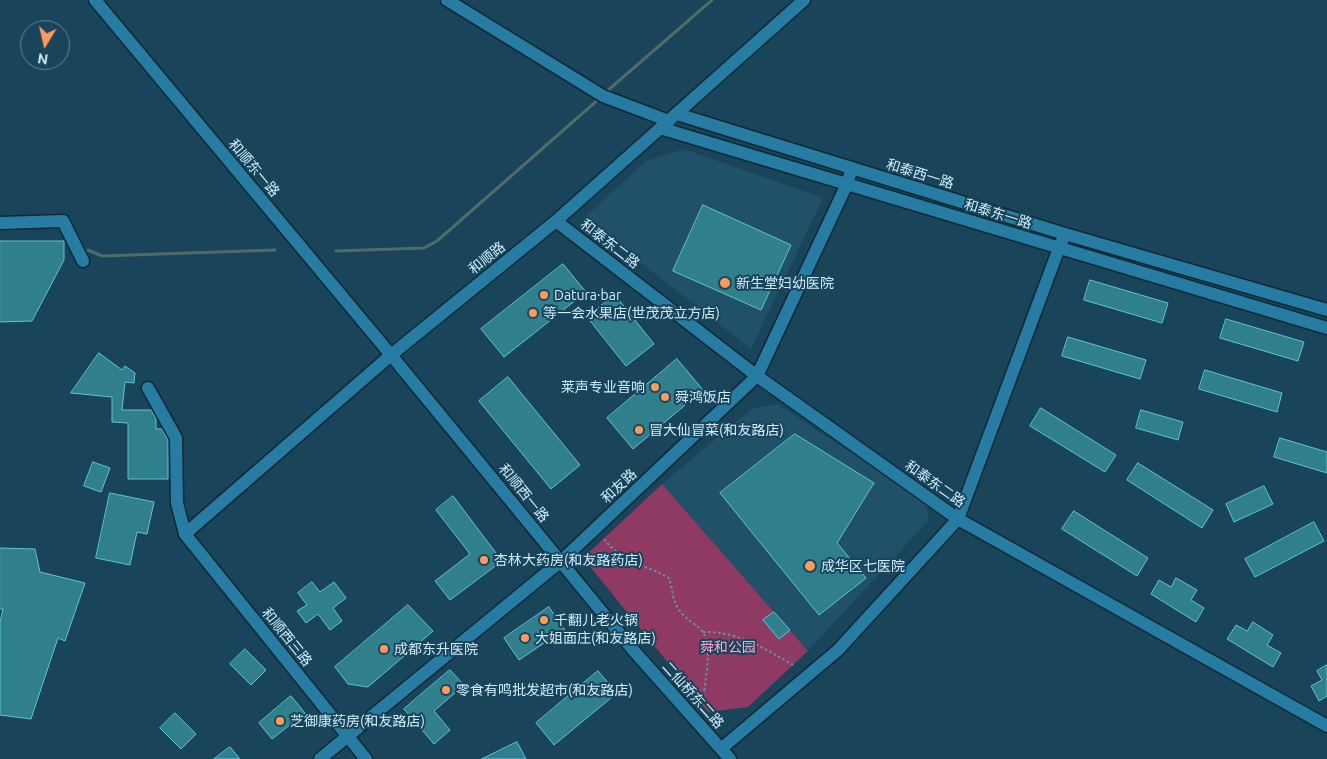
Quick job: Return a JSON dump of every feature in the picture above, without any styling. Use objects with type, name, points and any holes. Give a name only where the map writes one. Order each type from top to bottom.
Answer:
[{"type":"street","name":"和顺东一路","points":[[95,0],[391,355]]},
{"type":"street","points":[[447,0],[603,96],[669,121]]},
{"type":"street","name":"和顺路","points":[[184,534],[391,355],[556,221],[804,0]]},
{"type":"street","name":"和泰西一路","points":[[669,121],[852,168],[1065,234],[1327,310]]},
{"type":"street","name":"和泰东一路","points":[[669,121],[847,184],[1327,328]]},
{"type":"street","name":"和友路","points":[[320,759],[561,561],[757,376],[847,184],[852,168]]},
{"type":"street","name":"和泰东二路","points":[[556,221],[757,376],[958,519],[1327,726]]},
{"type":"street","points":[[0,223],[62,222],[83,261]]},
{"type":"street","points":[[722,748],[838,650],[958,519],[1065,234]]},
{"type":"street","name":"和顺西一路","points":[[391,355],[634,651]]},
{"type":"street","points":[[148,388],[176,438],[177,503],[184,534]]},
{"type":"street","name":"和顺西三路","points":[[184,534],[366,759]]},
{"type":"street","name":"二仙桥东二路","points":[[634,651],[730,759]]},
{"type":"path","points":[[604,539],[612,549],[625,558],[669,578],[679,611],[703,632],[706,642],[707,669],[703,706]]},
{"type":"path","points":[[703,632],[715,631],[747,640],[792,665]]},
{"type":"shaded area","name":"新生堂妇幼医院","points":[[684,149],[823,198],[751,349],[584,218],[646,161]]},
{"type":"shaded area","name":"成华区七医院","points":[[777,404],[925,501],[929,520],[808,651],[662,484],[753,408]]},
{"type":"green space","name":"舜和公园","points":[[662,484],[808,651],[748,707],[708,712],[583,558]]},
{"type":"building","points":[[703,205],[791,245],[761,310],[673,271]]},
{"type":"building","points":[[0,241],[64,241],[64,260],[32,321],[0,322]]},
{"type":"building","points":[[563,264],[586,292],[504,357],[481,329]]},
{"type":"building","points":[[1090,280],[1168,303],[1162,323],[1084,300]]},
{"type":"building","points":[[615,295],[654,344],[626,366],[587,317]]},
{"type":"building","points":[[1226,319],[1304,342],[1298,361],[1220,338]]},
{"type":"building","points":[[1068,337],[1146,360],[1140,379],[1062,356]]},
{"type":"building","points":[[99,353],[122,370],[125,366],[135,373],[134,383],[125,382],[122,410],[151,410],[156,418],[156,429],[162,429],[168,440],[168,479],[128,479],[128,423],[112,422],[112,397],[71,393]]},
{"type":"building","points":[[677,359],[703,390],[633,449],[607,418]]},
{"type":"building","points":[[1205,370],[1282,393],[1277,412],[1199,389]]},
{"type":"building","points":[[508,377],[580,465],[551,489],[479,401]]},
{"type":"building","points":[[1041,408],[1116,455],[1105,472],[1030,426]]},
{"type":"building","points":[[1141,410],[1183,422],[1178,440],[1136,428]]},
{"type":"building","points":[[795,434],[874,483],[837,543],[866,578],[819,615],[720,493]]},
{"type":"building","points":[[1280,438],[1327,452],[1327,473],[1274,457]]},
{"type":"building","points":[[93,462],[110,468],[101,492],[84,486]]},
{"type":"building","points":[[1138,463],[1213,510],[1202,528],[1127,480]]},
{"type":"building","points":[[1264,486],[1273,504],[1234,522],[1226,504]]},
{"type":"building","points":[[110,493],[154,502],[147,534],[137,532],[130,565],[96,558]]},
{"type":"building","points":[[453,496],[502,561],[450,600],[435,581],[470,554],[436,510]]},
{"type":"building","points":[[1074,511],[1148,558],[1137,576],[1062,529]]},
{"type":"building","points":[[1314,522],[1324,541],[1255,577],[1245,559]]},
{"type":"building","points":[[0,548],[35,549],[40,572],[85,583],[65,641],[58,638],[31,719],[0,715],[0,622],[3,609],[0,609]]},
{"type":"building","points":[[1176,578],[1197,590],[1191,600],[1204,608],[1196,622],[1151,594],[1159,580],[1171,587]]},
{"type":"building","points":[[312,582],[320,592],[334,582],[346,598],[333,608],[342,621],[330,630],[318,614],[306,623],[297,611],[307,605],[298,593]]},
{"type":"building","name":"成都东升医院","points":[[408,605],[433,631],[368,687],[348,684],[335,667]]},
{"type":"building","points":[[549,607],[569,636],[558,643],[553,637],[519,660],[504,638]]},
{"type":"building","points":[[774,612],[790,630],[779,639],[763,620]]},
{"type":"building","points":[[1253,622],[1273,635],[1267,645],[1281,653],[1273,667],[1227,639],[1236,625],[1247,631]]},
{"type":"building","points":[[245,649],[266,670],[251,685],[230,664]]},
{"type":"building","points":[[1327,665],[1327,696],[1319,701],[1311,686],[1322,680],[1317,671]]},
{"type":"building","points":[[450,670],[464,685],[434,711],[450,730],[434,744],[404,709]]},
{"type":"building","points":[[598,671],[617,693],[554,745],[536,723]]},
{"type":"building","points":[[291,696],[305,713],[272,739],[259,723]]},
{"type":"building","points":[[175,713],[196,734],[181,749],[160,728]]},
{"type":"building","points":[[517,742],[526,759],[482,759]]},
{"type":"building","points":[[230,747],[240,759],[214,759]]},
{"type":"waterway","points":[[606,92],[712,0]]},
{"type":"waterway","points":[[336,251],[424,248],[437,241],[600,98]]},
{"type":"waterway","points":[[88,250],[102,256],[275,250]]},
{"type":"place","name":"新生堂妇幼医院","points":[[725,283]]},
{"type":"place","name":"Datura·bar","points":[[544,295]]},
{"type":"place","name":"等一会水果店(世茂茂立方店)","points":[[533,313]]},
{"type":"place","name":"莱声专业音响","points":[[655,387]]},
{"type":"place","name":"舜鸿饭店","points":[[665,397]]},
{"type":"place","name":"冒大仙冒菜(和友路店)","points":[[639,430]]},
{"type":"place","name":"杏林大药房(和友路药店)","points":[[484,560]]},
{"type":"place","name":"成华区七医院","points":[[810,566]]},
{"type":"place","name":"千翻儿老火锅","points":[[544,620]]},
{"type":"place","name":"大姐面庄(和友路店)","points":[[525,638]]},
{"type":"place","name":"成都东升医院","points":[[384,649]]},
{"type":"place","name":"零食有鸣批发超市(和友路店)","points":[[446,690]]},
{"type":"place","name":"芝御康药房(和友路店)","points":[[280,721]]}]
